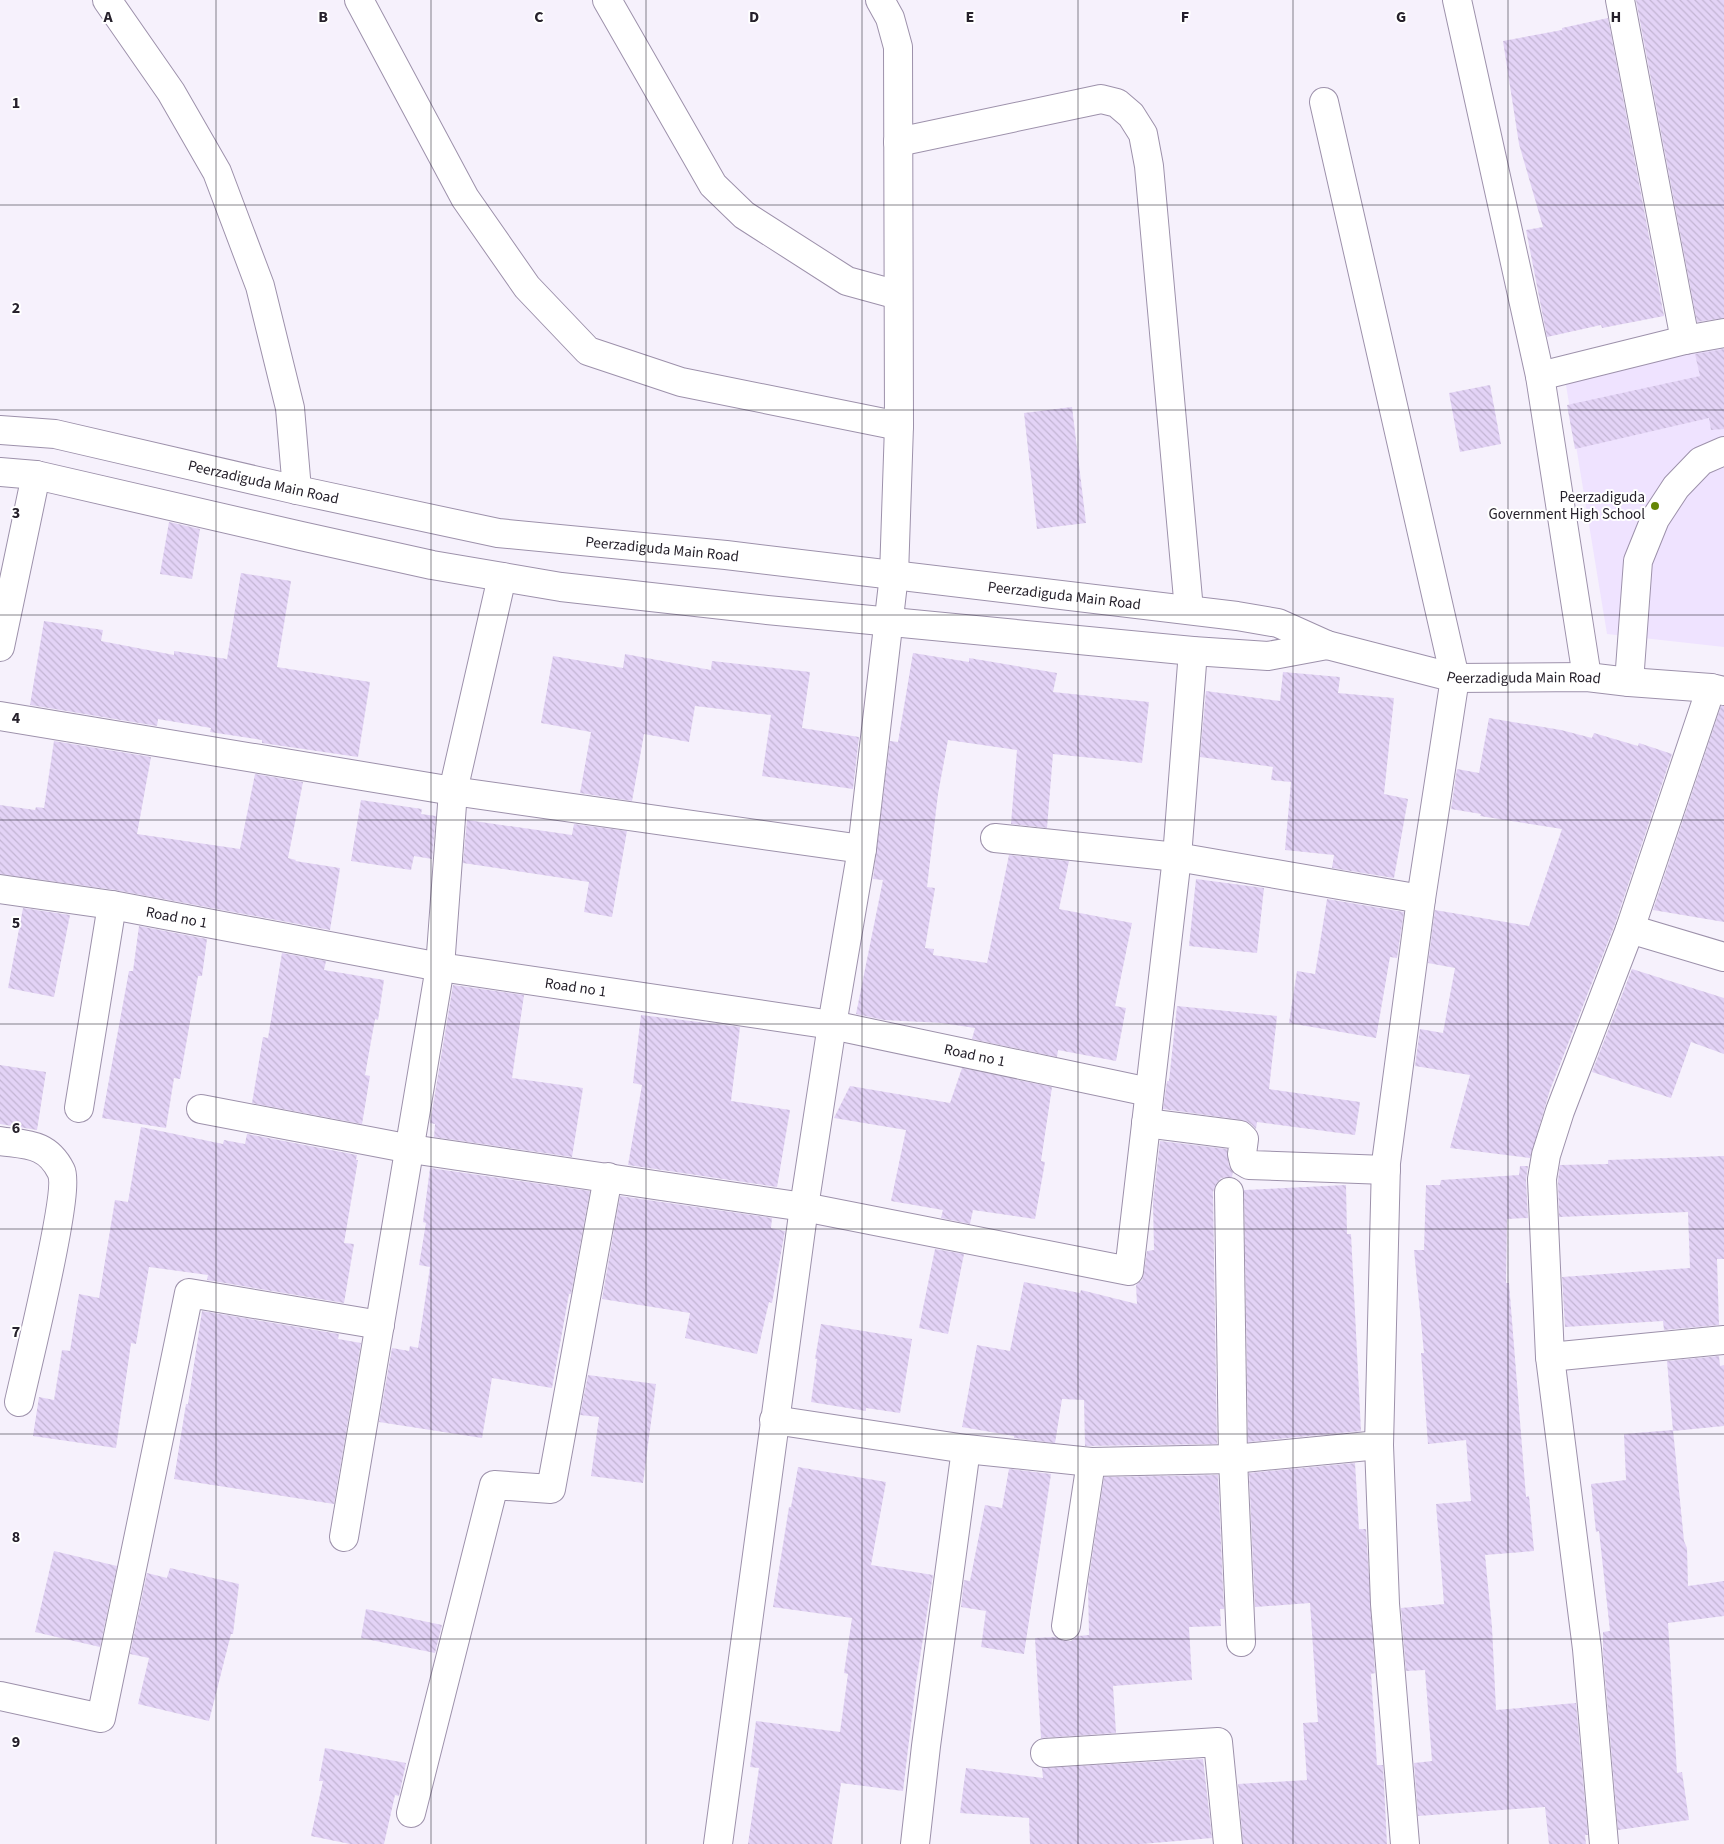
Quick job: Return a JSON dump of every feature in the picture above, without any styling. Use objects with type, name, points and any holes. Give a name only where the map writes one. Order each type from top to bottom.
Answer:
[{"type":"street","points":[[107,0],[171,92],[217,172],[260,286],[272,333],[290,408],[297,490]]},
{"type":"street","points":[[359,0],[465,198],[527,287],[588,351],[681,382],[899,426]]},
{"type":"street","points":[[607,0],[713,185],[744,215],[847,281],[898,295]]},
{"type":"street","points":[[718,1844],[804,1207],[862,849],[894,575],[899,426],[898,47],[890,18],[880,0]]},
{"type":"street","points":[[1457,0],[1540,376],[1587,677]]},
{"type":"street","points":[[1620,0],[1685,340]]},
{"type":"street","points":[[898,142],[1101,99],[1117,103],[1131,115],[1143,134],[1149,166],[1189,610]]},
{"type":"street","points":[[1324,102],[1455,678],[1421,899],[1386,1170],[1379,1445],[1385,1604],[1405,1844]]},
{"type":"street","points":[[1540,376],[1685,340],[1724,333]]},
{"type":"street","name":"Peerzadiguda Main Road","points":[[0,430],[55,434],[297,490],[498,533],[726,555],[1189,610],[1278,623],[1327,645],[1455,678],[1587,677],[1717,689]]},
{"type":"street","points":[[1629,682],[1638,561],[1655,519],[1676,487],[1701,462],[1724,451]]},
{"type":"street","name":"Peerzadiguda Main Road","points":[[0,472],[36,474],[432,565],[561,587],[889,622],[1193,651],[1268,656],[1327,645]]},
{"type":"street","points":[[0,646],[36,474]]},
{"type":"street","points":[[344,1537],[411,1149],[440,967],[453,791],[502,577]]},
{"type":"street","points":[[201,1109],[411,1149],[804,1207],[1129,1271],[1176,857],[1193,651]]},
{"type":"street","points":[[1604,1844],[1587,1649],[1550,1357],[1542,1179],[1546,1155],[1560,1111],[1630,929],[1717,689]]},
{"type":"street","points":[[0,716],[453,791],[862,849]]},
{"type":"street","points":[[995,838],[1176,857],[1421,899]]},
{"type":"street","name":"Road no 1","points":[[0,889],[112,905],[440,967],[832,1025],[1149,1092]]},
{"type":"street","points":[[79,1108],[112,905]]},
{"type":"street","points":[[1630,929],[1724,958]]},
{"type":"street","points":[[1146,1123],[1240,1135],[1244,1139],[1242,1154],[1244,1162],[1249,1165],[1386,1170]]},
{"type":"street","points":[[0,1141],[38,1147],[52,1158],[62,1173],[59,1212],[37,1325],[19,1402]]},
{"type":"street","points":[[411,1813],[494,1485],[551,1489],[608,1177]]},
{"type":"street","points":[[1229,1192],[1233,1459],[1241,1642]]},
{"type":"street","points":[[0,1696],[101,1718],[189,1293],[380,1325]]},
{"type":"street","points":[[1550,1357],[1724,1340]]},
{"type":"street","points":[[774,1420],[966,1449],[1091,1462],[1233,1459],[1379,1445]]},
{"type":"street","points":[[915,1844],[926,1746],[966,1449]]},
{"type":"street","points":[[1066,1626],[1091,1462]]},
{"type":"street","points":[[1045,1753],[1218,1742],[1228,1844]]},
{"type":"shaded area","name":"Peerzadiguda Government High School","points":[[1724,347],[1724,647],[1607,634],[1565,379]]},
{"type":"building","points":[[1636,0],[1724,0],[1724,318],[1697,322]]},
{"type":"building","points":[[1608,18],[1664,316],[1602,328],[1601,325],[1547,337],[1526,230],[1543,227],[1519,144],[1503,41],[1562,30],[1562,28]]},
{"type":"building","points":[[1724,349],[1724,429],[1711,430],[1709,418],[1575,449],[1567,405],[1700,376],[1695,354]]},
{"type":"building","points":[[1490,385],[1501,444],[1460,452],[1449,393]]},
{"type":"building","points":[[1072,407],[1086,523],[1037,529],[1024,413]]},
{"type":"building","points":[[169,522],[200,529],[192,579],[160,574]]},
{"type":"building","points":[[241,573],[291,581],[277,667],[370,682],[358,757],[262,743],[262,740],[210,732],[211,728],[158,719],[157,726],[30,705],[44,621],[103,630],[101,641],[174,655],[174,651],[227,659]]},
{"type":"building","points":[[913,653],[969,662],[969,658],[1057,673],[1053,692],[1149,702],[1142,763],[1053,754],[1047,828],[1011,824],[1017,750],[948,740],[938,794],[927,887],[935,888],[925,948],[934,949],[933,955],[987,963],[1009,855],[1069,861],[1059,909],[1132,923],[1115,1006],[1126,1008],[1116,1061],[1058,1050],[1057,1057],[972,1039],[975,1028],[942,1023],[884,1020],[856,1014],[883,880],[873,879],[890,741],[898,742]]},
{"type":"building","points":[[625,654],[711,670],[712,661],[810,672],[802,728],[859,737],[853,789],[762,776],[771,715],[695,706],[689,742],[644,734],[632,801],[580,793],[591,732],[541,723],[553,656],[623,668]]},
{"type":"building","points":[[1283,672],[1340,677],[1338,693],[1394,698],[1384,794],[1408,799],[1394,878],[1332,868],[1334,855],[1285,850],[1291,782],[1271,780],[1273,767],[1200,757],[1206,691],[1280,701]]},
{"type":"building","points":[[1721,706],[1724,706],[1724,922],[1653,910]]},
{"type":"building","points":[[1489,718],[1561,730],[1592,738],[1594,733],[1638,746],[1639,743],[1672,754],[1615,924],[1550,1090],[1530,1158],[1450,1148],[1470,1075],[1415,1066],[1420,1029],[1443,1033],[1455,968],[1428,963],[1435,910],[1529,926],[1562,829],[1480,816],[1481,814],[1451,809],[1457,769],[1479,773]]},
{"type":"building","points":[[54,741],[151,757],[137,834],[240,849],[255,774],[303,782],[288,858],[295,861],[340,868],[330,930],[115,890],[0,874],[0,805],[35,810],[36,807],[44,808]]},
{"type":"building","points":[[361,800],[422,809],[421,814],[436,816],[432,859],[414,856],[411,870],[351,861]]},
{"type":"building","points":[[467,820],[572,835],[574,824],[627,831],[612,917],[584,912],[589,882],[463,863]]},
{"type":"building","points":[[1196,879],[1264,888],[1257,953],[1189,946]]},
{"type":"building","points":[[1327,899],[1404,912],[1397,958],[1390,957],[1376,1038],[1289,1023],[1297,971],[1315,974]]},
{"type":"building","points":[[23,908],[70,915],[54,997],[8,988]]},
{"type":"building","points":[[139,926],[207,939],[202,976],[198,976],[180,1079],[174,1078],[166,1128],[102,1118],[129,971],[133,971]]},
{"type":"building","points":[[282,953],[326,961],[324,970],[384,980],[378,1020],[375,1019],[365,1075],[370,1076],[362,1124],[252,1103],[263,1037],[268,1038]]},
{"type":"building","points":[[1632,969],[1724,998],[1724,1054],[1691,1042],[1671,1098],[1592,1072]]},
{"type":"building","points":[[453,985],[524,995],[512,1078],[583,1088],[572,1157],[434,1137],[435,1124],[430,1123]]},
{"type":"building","points":[[1177,1006],[1277,1016],[1269,1089],[1360,1102],[1355,1135],[1257,1122],[1256,1129],[1251,1124],[1242,1120],[1163,1109],[1167,1081],[1169,1081]]},
{"type":"building","points":[[641,1015],[740,1027],[731,1101],[790,1110],[777,1187],[628,1165],[642,1085],[633,1083]]},
{"type":"building","points":[[0,1065],[46,1072],[37,1130],[0,1124]]},
{"type":"building","points":[[962,1068],[1052,1087],[1041,1161],[1045,1162],[1035,1219],[973,1210],[970,1224],[941,1218],[943,1210],[891,1201],[906,1130],[834,1118],[850,1086],[950,1103]]},
{"type":"building","points":[[141,1127],[223,1144],[224,1140],[245,1144],[247,1134],[357,1155],[356,1160],[358,1160],[344,1243],[354,1244],[344,1303],[207,1280],[208,1275],[149,1267],[136,1344],[131,1343],[116,1448],[33,1436],[39,1397],[54,1400],[62,1350],[70,1351],[79,1294],[99,1298],[115,1200],[128,1202]]},
{"type":"building","points":[[1160,1141],[1227,1149],[1229,1166],[1233,1171],[1232,1177],[1221,1178],[1213,1192],[1217,1444],[1085,1446],[1084,1400],[1062,1399],[1055,1443],[1014,1438],[1014,1436],[962,1427],[977,1345],[1010,1351],[1024,1282],[1080,1293],[1081,1290],[1137,1304],[1136,1285],[1142,1280],[1147,1251],[1154,1250],[1153,1202]]},
{"type":"building","points":[[1724,1156],[1724,1259],[1717,1259],[1719,1325],[1664,1330],[1663,1321],[1565,1327],[1562,1277],[1690,1268],[1688,1212],[1559,1217],[1558,1180],[1560,1165],[1608,1164],[1608,1160]]},
{"type":"building","points":[[1520,1166],[1528,1166],[1526,1180],[1528,1218],[1507,1219],[1506,1283],[1509,1283],[1526,1497],[1529,1496],[1534,1551],[1485,1555],[1492,1627],[1496,1710],[1576,1703],[1588,1835],[1585,1835],[1586,1844],[1549,1844],[1545,1807],[1418,1816],[1414,1763],[1432,1761],[1425,1670],[1406,1671],[1401,1608],[1444,1604],[1436,1504],[1471,1501],[1466,1440],[1428,1444],[1421,1353],[1424,1353],[1414,1250],[1424,1250],[1426,1185],[1440,1185],[1441,1180],[1519,1175]]},
{"type":"building","points":[[430,1168],[590,1191],[552,1388],[492,1378],[482,1438],[379,1422],[392,1348],[409,1351],[410,1346],[418,1348],[430,1267],[419,1265],[426,1223],[423,1222]]},
{"type":"building","points":[[1346,1185],[1347,1234],[1351,1234],[1361,1431],[1248,1442],[1244,1190]]},
{"type":"building","points":[[620,1196],[772,1218],[771,1228],[785,1231],[772,1303],[769,1302],[757,1354],[685,1338],[690,1313],[602,1299]]},
{"type":"building","points":[[935,1249],[964,1254],[948,1334],[919,1328]]},
{"type":"building","points":[[202,1311],[339,1334],[338,1339],[361,1343],[334,1504],[174,1479]]},
{"type":"building","points":[[821,1324],[912,1339],[900,1413],[866,1408],[866,1411],[811,1402],[817,1359],[815,1359]]},
{"type":"building","points":[[1719,1356],[1720,1366],[1724,1365],[1724,1426],[1673,1431],[1667,1361]]},
{"type":"building","points":[[588,1375],[656,1384],[643,1483],[591,1476],[599,1417],[580,1415]]},
{"type":"building","points":[[1673,1430],[1684,1541],[1687,1548],[1688,1586],[1724,1581],[1724,1616],[1668,1623],[1677,1773],[1682,1772],[1689,1820],[1618,1830],[1603,1653],[1603,1632],[1610,1631],[1599,1531],[1596,1532],[1591,1484],[1626,1480],[1624,1434]]},
{"type":"building","points":[[1355,1463],[1359,1529],[1366,1529],[1375,1673],[1371,1674],[1377,1765],[1383,1765],[1387,1844],[1243,1844],[1238,1784],[1307,1780],[1303,1723],[1318,1722],[1310,1603],[1255,1607],[1249,1473]]},
{"type":"building","points":[[798,1467],[886,1482],[871,1565],[933,1575],[916,1683],[903,1791],[841,1783],[832,1844],[748,1844],[759,1768],[750,1767],[756,1721],[840,1732],[848,1674],[844,1673],[852,1618],[773,1607],[789,1507],[791,1507]]},
{"type":"building","points":[[1009,1469],[1051,1474],[1024,1654],[981,1647],[986,1611],[961,1607],[964,1580],[970,1581],[985,1505],[1002,1508]]},
{"type":"building","points":[[1218,1475],[1224,1609],[1220,1609],[1221,1626],[1189,1627],[1192,1680],[1113,1686],[1116,1733],[1041,1738],[1035,1638],[1055,1637],[1064,1641],[1071,1641],[1078,1636],[1089,1635],[1088,1585],[1104,1477]]},
{"type":"building","points":[[54,1551],[117,1566],[100,1647],[35,1632]]},
{"type":"building","points":[[170,1568],[239,1584],[233,1634],[231,1634],[209,1721],[138,1704],[149,1658],[130,1654],[147,1573],[167,1578]]},
{"type":"building","points":[[366,1609],[442,1625],[435,1653],[361,1638]]},
{"type":"building","points":[[325,1748],[406,1763],[399,1796],[395,1795],[384,1844],[350,1844],[311,1836],[323,1781],[319,1781]]},
{"type":"building","points":[[1203,1759],[1212,1838],[1142,1844],[1030,1844],[1029,1818],[960,1813],[966,1768],[1043,1778],[1042,1768]]},
{"type":"place","name":"Peerzadiguda Government High School","points":[[1655,506]]}]
